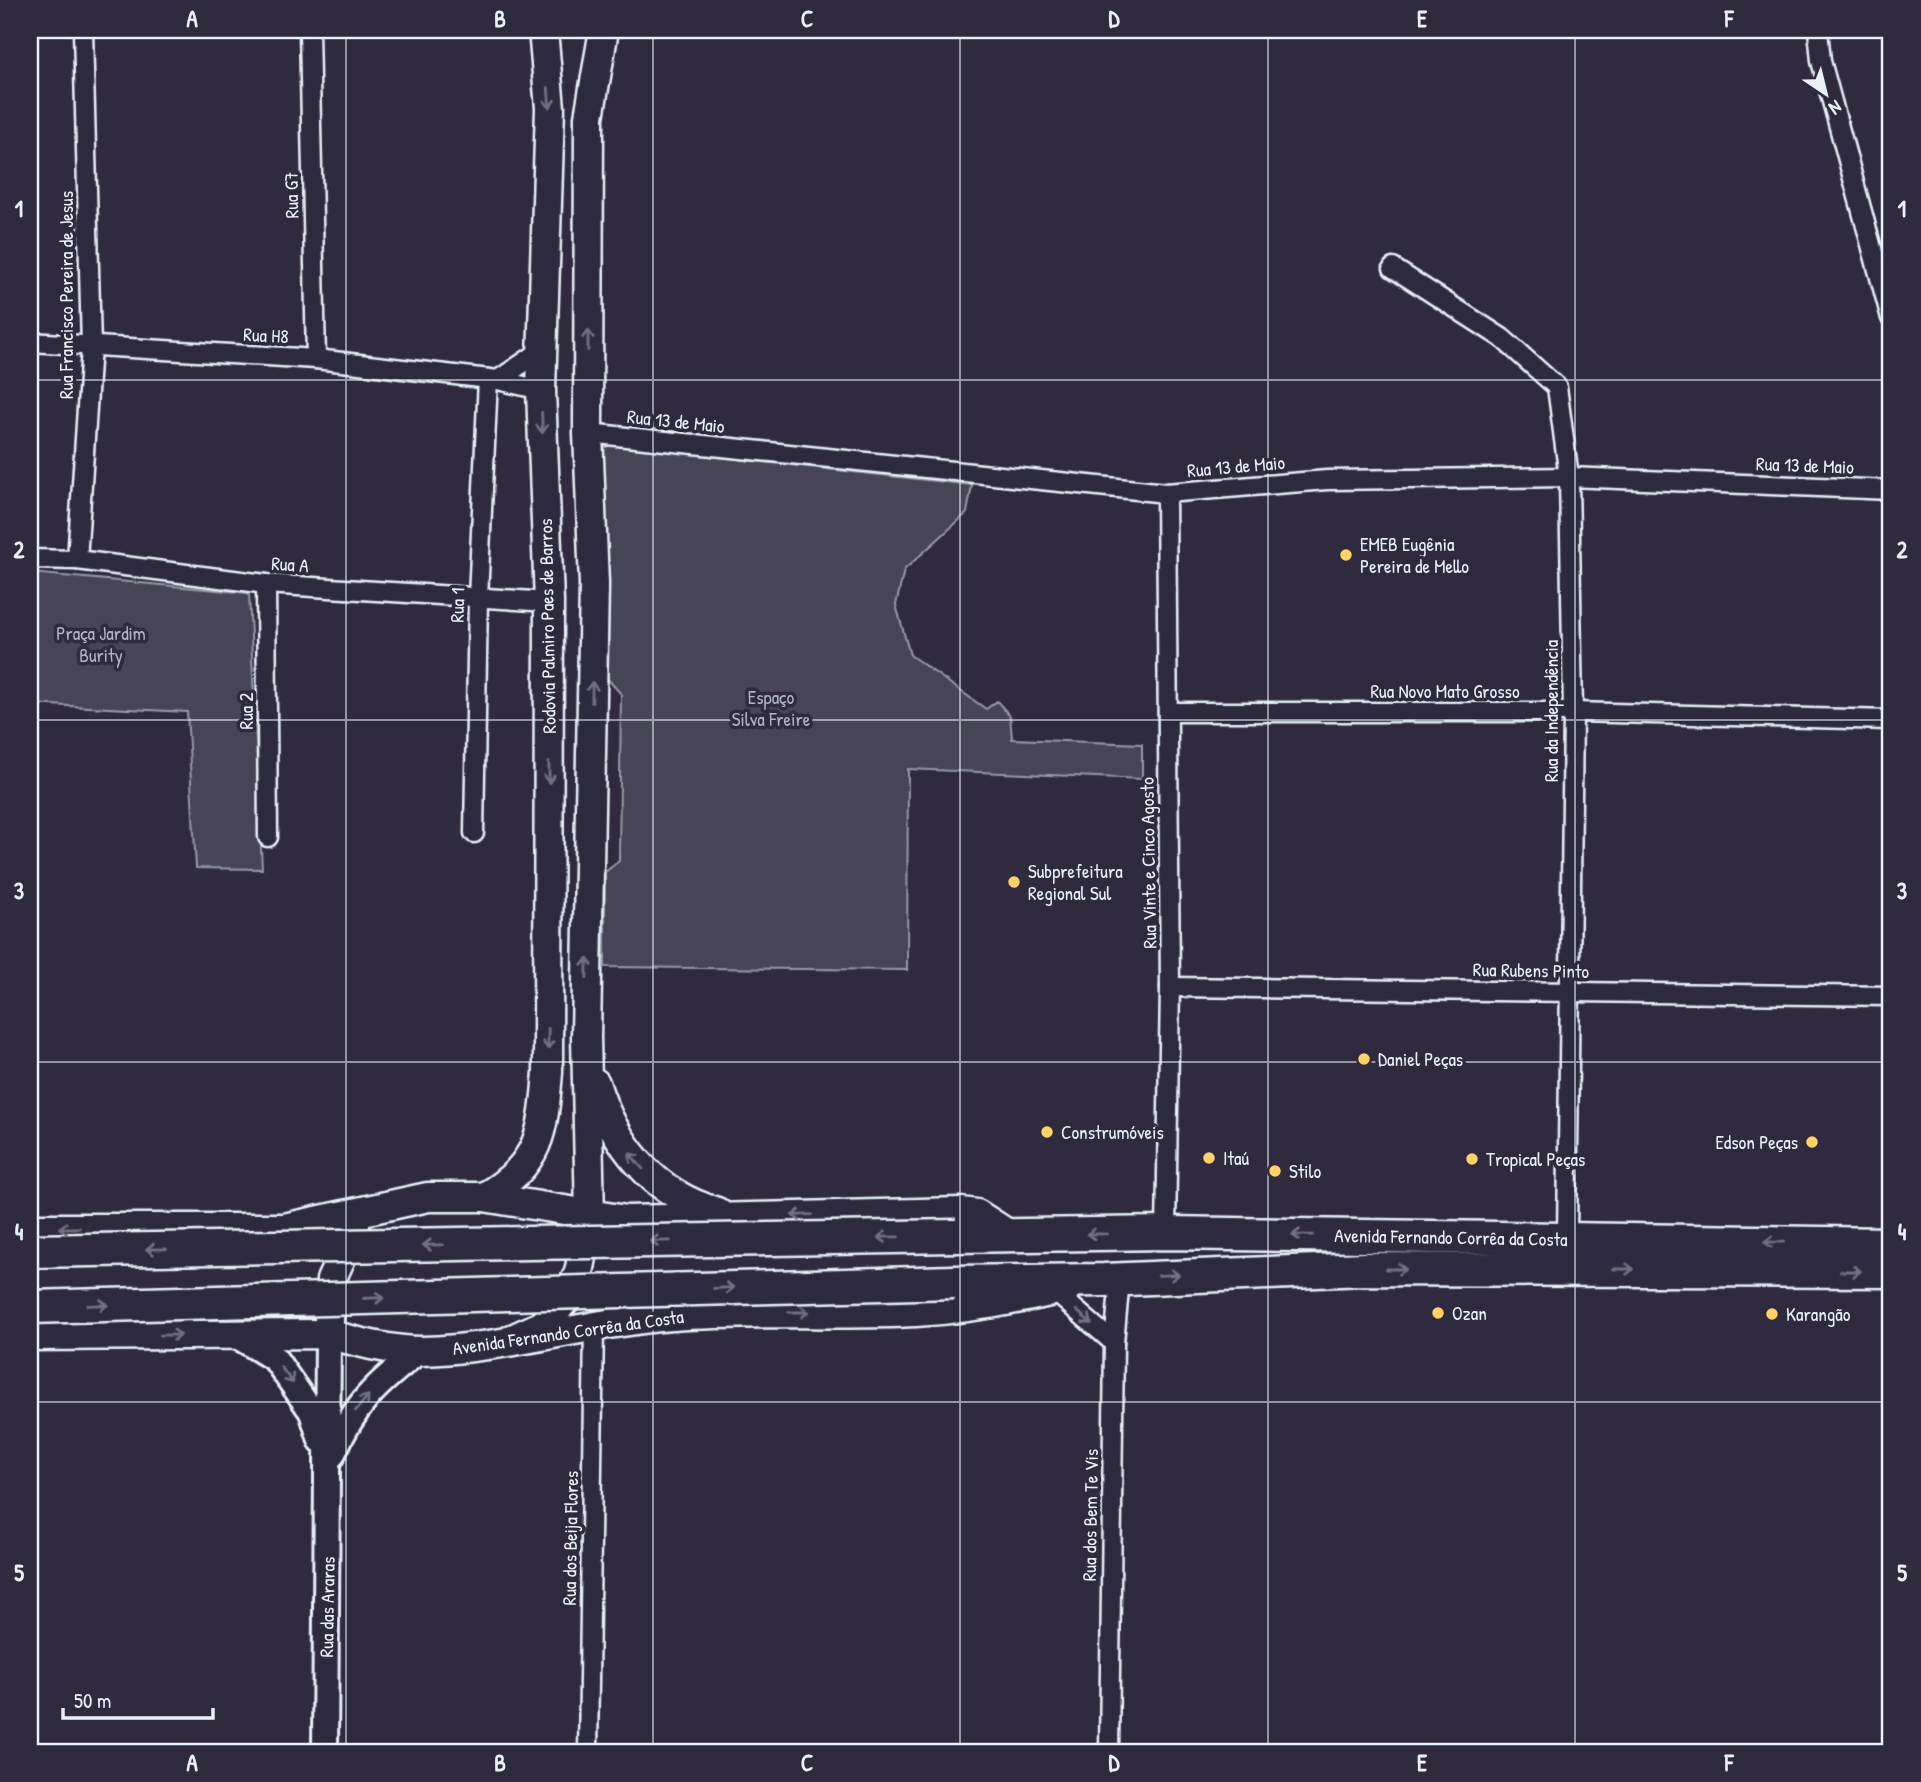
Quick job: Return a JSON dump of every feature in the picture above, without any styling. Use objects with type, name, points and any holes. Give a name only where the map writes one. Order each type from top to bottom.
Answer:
[{"type":"highway","name":"Avenida Fernando Corrêa da Costa","points":[[30,1251],[1166,1233],[1891,1244]]},
{"type":"highway","name":"Avenida Fernando Corrêa da Costa","points":[[30,1307],[1112,1280],[1364,1269],[1891,1271]]},
{"type":"main road","name":"Rodovia Palmiro Paes de Barros","points":[[484,1197],[507,1182],[529,1160],[541,1132],[545,1105],[549,1005],[549,602],[541,390],[550,108],[543,30]]},
{"type":"main road","points":[[512,1339],[543,1325],[565,1300],[584,1257],[590,1216],[586,1037],[594,583],[588,433],[589,117],[604,30]]},
{"type":"main road","points":[[586,1037],[603,1107],[631,1156],[646,1172],[689,1201],[737,1217]]},
{"type":"main road","points":[[30,1228],[284,1228],[428,1197],[484,1197],[626,1220],[961,1212],[977,1214],[1011,1236]]},
{"type":"main road","points":[[328,1334],[331,1280],[347,1240],[372,1209]]},
{"type":"main road","name":"Avenida Fernando Corrêa da Costa","points":[[30,1336],[328,1334],[376,1346],[419,1351],[467,1348],[594,1325],[711,1314],[916,1312],[974,1306],[1112,1280]]},
{"type":"street","name":"Rua Francisco Pereira de Jesus","points":[[76,560],[91,347],[83,30]]},
{"type":"street","name":"Rua G7","points":[[309,30],[316,359]]},
{"type":"street","points":[[1818,30],[1821,61],[1890,309]]},
{"type":"street","name":"Rua da Independência","points":[[1393,268],[1502,338],[1557,387],[1569,477],[1573,712],[1567,1238]]},
{"type":"street","name":"Rua H8","points":[[30,342],[316,359],[493,379],[541,390]]},
{"type":"street","points":[[493,379],[542,350]]},
{"type":"street","name":"Rua 1","points":[[474,832],[478,598],[493,379]]},
{"type":"street","name":"Rua 13 de Maio","points":[[588,433],[1166,493],[1327,480],[1569,477],[1891,490]]},
{"type":"street","name":"Rua Vinte e Cinco Agosto","points":[[1166,493],[1170,987],[1166,1233]]},
{"type":"street","name":"Rua A","points":[[30,559],[76,560],[266,584],[549,602]]},
{"type":"street","name":"Rua 2","points":[[266,584],[268,837]]},
{"type":"street","name":"Rua Novo Mato Grosso","points":[[1168,712],[1573,712],[1891,720]]},
{"type":"street","name":"Rua Rubens Pinto","points":[[1170,987],[1891,996]]},
{"type":"street","name":"Rua dos Bem Te Vis","points":[[1109,1752],[1114,1342],[1112,1280]]},
{"type":"street","points":[[1054,1292],[1114,1342]]},
{"type":"street","name":"Rua dos Beija Flores","points":[[588,1752],[594,1325]]},
{"type":"street","points":[[234,1334],[275,1359],[293,1382],[312,1412],[329,1462]]},
{"type":"street","name":"Rua das Araras","points":[[325,1752],[328,1334]]},
{"type":"street","points":[[329,1462],[349,1418],[378,1383],[419,1351]]},
{"type":"green space","name":"Espaço Silva Freire","points":[[610,445],[972,485],[967,513],[904,570],[896,605],[910,655],[986,709],[997,701],[1010,716],[1012,739],[1142,744],[1142,779],[908,769],[907,970],[605,967],[605,872],[619,861],[621,694],[606,677],[600,450]]},
{"type":"green space","name":"Praça Jardim Burity","points":[[30,573],[249,593],[262,869],[196,868],[187,712],[30,704]]},
{"type":"place","name":"EMEB Eugênia Pereira de Mello","points":[[1346,555]]},
{"type":"place","name":"Subprefeitura Regional Sul","points":[[1014,882]]},
{"type":"place","name":"Daniel Peças","points":[[1364,1059]]},
{"type":"place","name":"Construmóveis","points":[[1047,1132]]},
{"type":"place","name":"Edson Peças","points":[[1812,1142]]},
{"type":"place","name":"Itaú","points":[[1209,1158]]},
{"type":"place","name":"Tropical Peças","points":[[1472,1159]]},
{"type":"place","name":"Stilo","points":[[1275,1171]]},
{"type":"place","name":"Ozan","points":[[1438,1313]]},
{"type":"place","name":"Karangão","points":[[1772,1314]]}]
